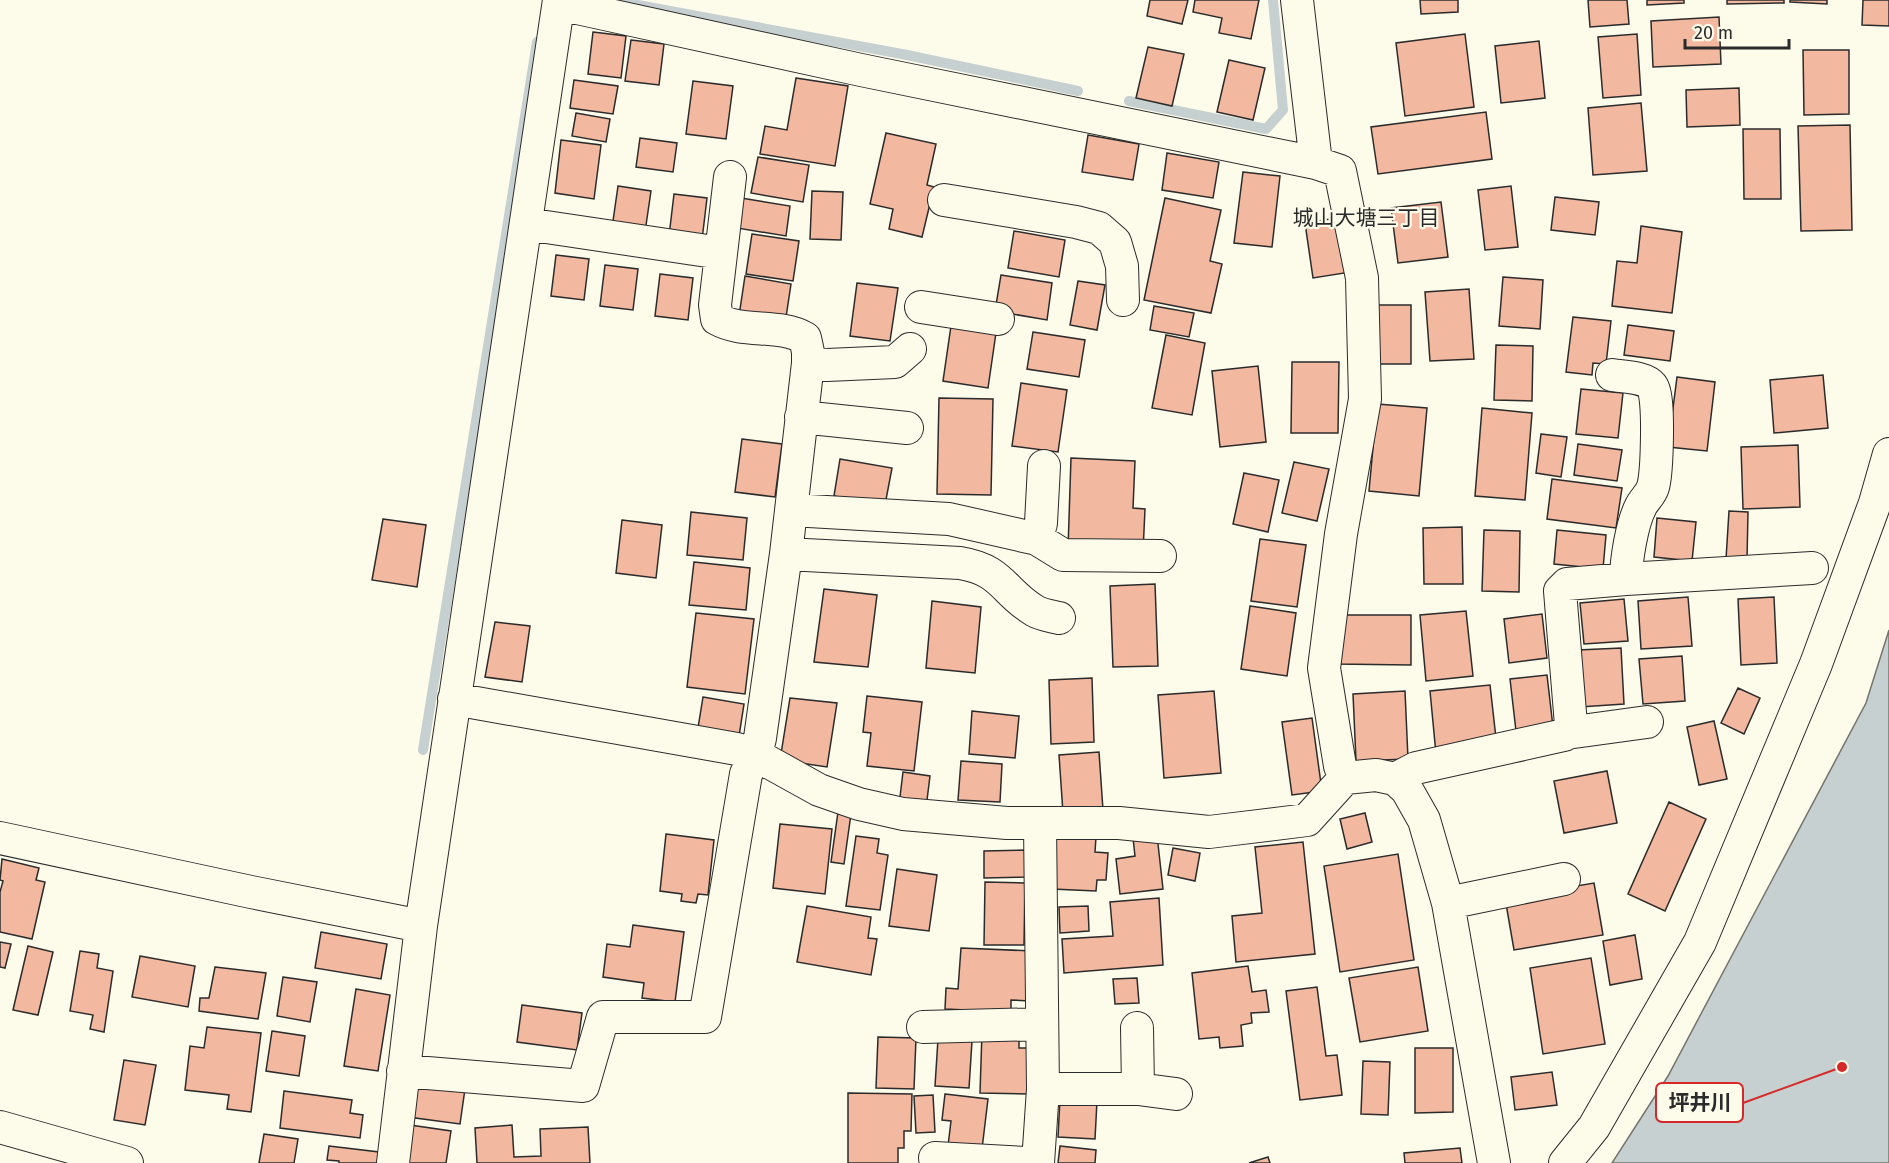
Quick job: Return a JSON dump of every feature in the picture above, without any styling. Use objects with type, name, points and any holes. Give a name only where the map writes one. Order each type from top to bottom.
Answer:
[{"type":"street","points":[[1297,0],[1316,163]]},
{"type":"street","points":[[393,1163],[421,926],[559,2],[861,70],[1316,163],[1340,171],[1362,278],[1365,399],[1341,534],[1324,668],[1340,766],[1345,778]]},
{"type":"street","points":[[403,1071],[583,1086],[603,1017],[705,1017],[746,774],[756,755],[760,738],[786,554],[808,363],[805,338],[794,332],[727,324],[717,319],[715,305],[730,177]]},
{"type":"street","points":[[944,200],[1076,222],[1099,228],[1115,243],[1122,266],[1123,300]]},
{"type":"street","points":[[526,224],[721,253]]},
{"type":"street","points":[[921,307],[998,319]]},
{"type":"street","points":[[808,363],[826,365],[895,362],[910,349]]},
{"type":"street","points":[[1612,375],[1647,381],[1654,387],[1656,397],[1657,436],[1653,488],[1640,508],[1626,564],[1626,579]]},
{"type":"street","points":[[801,417],[907,428]]},
{"type":"street","points":[[1565,1163],[1594,1127],[1700,942],[1816,664],[1875,503],[1889,454]]},
{"type":"street","points":[[1037,539],[1041,522],[1044,466]]},
{"type":"street","points":[[791,510],[949,519],[1037,539],[1063,555],[1160,556]]},
{"type":"street","points":[[786,554],[960,562],[976,565],[993,574],[1037,612],[1059,618]]},
{"type":"street","points":[[1395,779],[1416,768],[1564,735],[1569,730],[1571,724],[1560,591],[1567,584],[1812,568]]},
{"type":"street","points":[[454,699],[736,749],[756,755],[819,790],[859,804],[903,814],[1040,824],[1119,823],[1209,832],[1307,820],[1345,778],[1376,776],[1395,779],[1407,790],[1424,820],[1448,903],[1494,1163]]},
{"type":"street","points":[[1569,730],[1574,732],[1647,722]]},
{"type":"street","points":[[1038,1163],[1043,1089],[1040,824]]},
{"type":"street","points":[[0,838],[421,926]]},
{"type":"street","points":[[1448,903],[1564,879]]},
{"type":"street","points":[[923,1027],[1042,1024]]},
{"type":"street","points":[[1137,1028],[1137,1089]]},
{"type":"street","points":[[1043,1089],[1137,1089],[1176,1094]]},
{"type":"street","points":[[0,1127],[127,1163]]},
{"type":"street","points":[[934,1158],[1027,1163]]},
{"type":"shaded area","points":[[1889,630],[1889,1163],[1612,1163],[1668,1076],[1866,703]]},
{"type":"building","points":[[1150,0],[1188,0],[1182,24],[1147,16]]},
{"type":"building","points":[[1195,0],[1259,0],[1251,39],[1219,33],[1222,18],[1193,12]]},
{"type":"building","points":[[1420,0],[1458,0],[1458,12],[1421,14]]},
{"type":"building","points":[[1588,0],[1627,0],[1629,24],[1590,27]]},
{"type":"building","points":[[1647,0],[1684,0],[1684,3],[1647,5]]},
{"type":"building","points":[[1727,0],[1784,0],[1784,3],[1727,4]]},
{"type":"building","points":[[1790,0],[1827,0],[1827,4],[1790,2]]},
{"type":"building","points":[[1863,0],[1889,0],[1889,26],[1862,25]]},
{"type":"building","points":[[1719,17],[1721,64],[1653,67],[1651,21]]},
{"type":"building","points":[[593,32],[626,36],[621,78],[588,74]]},
{"type":"building","points":[[1465,34],[1474,107],[1405,116],[1396,43]]},
{"type":"building","points":[[1637,34],[1641,95],[1603,98],[1598,37]]},
{"type":"building","points":[[631,40],[664,44],[659,85],[625,81]]},
{"type":"building","points":[[1539,41],[1545,98],[1501,103],[1495,46]]},
{"type":"building","points":[[1148,47],[1184,54],[1172,106],[1136,98]]},
{"type":"building","points":[[1803,50],[1849,50],[1849,114],[1804,115]]},
{"type":"building","points":[[1229,60],[1265,68],[1253,120],[1217,112]]},
{"type":"building","points":[[796,78],[848,86],[835,166],[760,154],[765,126],[787,130]]},
{"type":"building","points":[[574,80],[618,86],[613,114],[570,108]]},
{"type":"building","points":[[693,81],[733,86],[726,139],[686,134]]},
{"type":"building","points":[[1739,88],[1740,125],[1687,127],[1686,90]]},
{"type":"building","points":[[1641,103],[1647,171],[1593,175],[1588,108]]},
{"type":"building","points":[[1486,112],[1492,159],[1378,174],[1371,127]]},
{"type":"building","points":[[576,113],[610,119],[606,142],[572,136]]},
{"type":"building","points":[[1850,125],[1852,230],[1801,231],[1798,126]]},
{"type":"building","points":[[1743,129],[1780,129],[1781,199],[1744,199]]},
{"type":"building","points":[[886,133],[936,144],[927,185],[934,187],[922,237],[889,229],[893,209],[870,204]]},
{"type":"building","points":[[1088,135],[1139,144],[1133,180],[1082,172]]},
{"type":"building","points":[[640,138],[677,143],[673,172],[636,167]]},
{"type":"building","points":[[561,140],[601,145],[594,199],[555,193]]},
{"type":"building","points":[[1167,153],[1219,162],[1213,198],[1162,190]]},
{"type":"building","points":[[758,157],[809,165],[803,202],[751,193]]},
{"type":"building","points":[[1243,172],[1280,176],[1272,247],[1234,243]]},
{"type":"building","points":[[618,186],[651,191],[645,232],[612,228]]},
{"type":"building","points":[[1511,186],[1518,247],[1485,250],[1478,190]]},
{"type":"building","points":[[812,191],[843,192],[841,240],[810,239]]},
{"type":"building","points":[[674,194],[707,198],[702,240],[669,236]]},
{"type":"building","points":[[1555,197],[1599,202],[1595,235],[1551,230]]},
{"type":"building","points":[[741,198],[790,206],[786,236],[737,228]]},
{"type":"building","points":[[1165,198],[1221,210],[1210,261],[1222,264],[1211,313],[1144,300]]},
{"type":"building","points":[[1441,202],[1448,257],[1398,263],[1391,208]]},
{"type":"building","points":[[1342,217],[1351,272],[1313,278],[1305,223]]},
{"type":"building","points":[[1641,226],[1682,232],[1672,313],[1612,306],[1617,261],[1637,263]]},
{"type":"building","points":[[1014,231],[1065,240],[1059,277],[1008,268]]},
{"type":"building","points":[[752,234],[799,241],[793,281],[746,274]]},
{"type":"building","points":[[556,255],[589,259],[584,300],[551,296]]},
{"type":"building","points":[[605,265],[638,269],[633,310],[600,306]]},
{"type":"building","points":[[660,274],[693,278],[688,320],[655,316]]},
{"type":"building","points":[[1001,275],[1052,283],[1047,320],[995,311]]},
{"type":"building","points":[[745,276],[791,284],[785,324],[739,316]]},
{"type":"building","points":[[1503,277],[1543,280],[1540,329],[1499,326]]},
{"type":"building","points":[[1078,281],[1105,285],[1097,330],[1070,325]]},
{"type":"building","points":[[857,283],[898,288],[890,341],[850,336]]},
{"type":"building","points":[[1469,289],[1474,359],[1430,361],[1425,292]]},
{"type":"building","points":[[1377,305],[1411,305],[1411,364],[1377,364]]},
{"type":"building","points":[[1154,306],[1194,313],[1189,337],[1150,330]]},
{"type":"building","points":[[1573,317],[1611,321],[1606,364],[1593,363],[1592,375],[1566,372]]},
{"type":"building","points":[[952,319],[997,326],[988,388],[943,381]]},
{"type":"building","points":[[1628,325],[1674,331],[1670,361],[1624,355]]},
{"type":"building","points":[[1033,332],[1085,340],[1079,377],[1027,369]]},
{"type":"building","points":[[1166,335],[1205,343],[1192,415],[1152,408]]},
{"type":"building","points":[[1496,345],[1533,346],[1532,401],[1494,400]]},
{"type":"building","points":[[1292,362],[1339,362],[1338,433],[1291,433]]},
{"type":"building","points":[[1258,366],[1266,442],[1220,447],[1212,371]]},
{"type":"building","points":[[1823,375],[1828,428],[1774,433],[1770,380]]},
{"type":"building","points":[[1677,377],[1715,382],[1707,451],[1668,447]]},
{"type":"building","points":[[1021,383],[1067,390],[1058,452],[1012,446]]},
{"type":"building","points":[[1581,389],[1623,393],[1618,438],[1576,434]]},
{"type":"building","points":[[939,398],[993,399],[991,495],[937,494]]},
{"type":"building","points":[[1377,404],[1427,408],[1419,496],[1369,491]]},
{"type":"building","points":[[1482,408],[1532,413],[1525,500],[1475,496]]},
{"type":"building","points":[[1541,434],[1567,437],[1561,477],[1536,473]]},
{"type":"building","points":[[742,439],[782,444],[775,497],[735,492]]},
{"type":"building","points":[[1578,444],[1622,450],[1617,481],[1574,475]]},
{"type":"building","points":[[1798,445],[1800,507],[1743,509],[1741,447]]},
{"type":"building","points":[[1071,458],[1135,461],[1133,508],[1145,509],[1143,552],[1068,549]]},
{"type":"building","points":[[840,459],[892,468],[885,505],[834,496]]},
{"type":"building","points":[[1294,462],[1329,469],[1317,521],[1282,513]]},
{"type":"building","points":[[1244,473],[1279,480],[1268,532],[1233,524]]},
{"type":"building","points":[[1552,479],[1622,488],[1616,528],[1547,519]]},
{"type":"building","points":[[1729,511],[1748,512],[1747,560],[1726,559]]},
{"type":"building","points":[[691,512],[747,518],[743,560],[687,555]]},
{"type":"building","points":[[1657,518],[1696,522],[1692,561],[1654,557]]},
{"type":"building","points":[[383,519],[426,525],[417,587],[372,580]]},
{"type":"building","points":[[622,520],[662,525],[656,578],[616,573]]},
{"type":"building","points":[[1462,527],[1463,584],[1424,584],[1423,528]]},
{"type":"building","points":[[1484,530],[1520,531],[1519,592],[1482,591]]},
{"type":"building","points":[[1557,530],[1606,535],[1603,569],[1554,564]]},
{"type":"building","points":[[1260,539],[1306,545],[1297,607],[1251,601]]},
{"type":"building","points":[[694,562],[750,568],[746,610],[689,605]]},
{"type":"building","points":[[1155,584],[1158,666],[1113,667],[1110,586]]},
{"type":"building","points":[[824,589],[877,595],[868,667],[814,662]]},
{"type":"building","points":[[1688,597],[1692,646],[1641,649],[1638,601]]},
{"type":"building","points":[[1774,597],[1777,663],[1741,665],[1738,599]]},
{"type":"building","points":[[1624,599],[1628,641],[1584,644],[1580,603]]},
{"type":"building","points":[[932,601],[981,607],[975,673],[926,668]]},
{"type":"building","points":[[1250,606],[1296,613],[1287,676],[1241,669]]},
{"type":"building","points":[[1466,611],[1473,676],[1426,681],[1420,615]]},
{"type":"building","points":[[696,613],[754,619],[745,694],[687,687]]},
{"type":"building","points":[[1542,614],[1547,658],[1509,663],[1504,619]]},
{"type":"building","points":[[1335,615],[1411,615],[1411,665],[1335,664]]},
{"type":"building","points":[[495,622],[530,626],[522,682],[485,677]]},
{"type":"building","points":[[1621,648],[1624,704],[1580,707],[1578,650]]},
{"type":"building","points":[[1682,656],[1685,701],[1643,704],[1639,659]]},
{"type":"building","points":[[1547,675],[1553,727],[1516,731],[1510,679]]},
{"type":"building","points":[[1092,678],[1094,742],[1051,744],[1049,680]]},
{"type":"building","points":[[1490,685],[1497,747],[1436,754],[1430,691]]},
{"type":"building","points":[[1738,688],[1760,698],[1744,734],[1721,723]]},
{"type":"building","points":[[1214,691],[1221,773],[1164,778],[1158,695]]},
{"type":"building","points":[[1405,691],[1408,759],[1356,761],[1353,694]]},
{"type":"building","points":[[867,696],[922,702],[914,771],[867,766],[871,733],[863,732]]},
{"type":"building","points":[[703,697],[744,704],[739,736],[698,728]]},
{"type":"building","points":[[790,698],[837,703],[827,767],[780,760]]},
{"type":"building","points":[[972,711],[1019,716],[1015,758],[969,754]]},
{"type":"building","points":[[1312,718],[1322,791],[1292,795],[1282,722]]},
{"type":"building","points":[[1714,721],[1727,779],[1699,785],[1687,727]]},
{"type":"building","points":[[1099,752],[1103,810],[1063,813],[1059,755]]},
{"type":"building","points":[[961,761],[1002,764],[1000,802],[958,800]]},
{"type":"building","points":[[1607,771],[1617,823],[1564,833],[1554,781]]},
{"type":"building","points":[[903,772],[930,776],[926,808],[899,805]]},
{"type":"building","points":[[1669,802],[1706,819],[1665,911],[1628,894]]},
{"type":"building","points":[[838,812],[851,814],[844,864],[831,862]]},
{"type":"building","points":[[1365,813],[1372,842],[1347,849],[1340,819]]},
{"type":"building","points":[[780,824],[832,829],[825,894],[773,888]]},
{"type":"building","points":[[666,834],[714,840],[708,895],[698,894],[696,903],[681,901],[682,894],[660,891]]},
{"type":"building","points":[[1055,835],[1096,837],[1095,852],[1108,853],[1106,880],[1097,880],[1096,891],[1052,889]]},
{"type":"building","points":[[1157,835],[1163,889],[1120,894],[1116,859],[1135,856],[1133,838]]},
{"type":"building","points":[[856,836],[879,839],[877,853],[888,855],[880,910],[846,906]]},
{"type":"building","points":[[1303,842],[1315,954],[1236,962],[1232,916],[1262,913],[1255,847]]},
{"type":"building","points":[[1173,848],[1200,853],[1195,881],[1168,875]]},
{"type":"building","points":[[1029,850],[1029,877],[984,878],[984,851]]},
{"type":"building","points":[[1398,854],[1414,960],[1340,972],[1324,866]]},
{"type":"building","points":[[2,859],[39,868],[36,880],[45,882],[32,939],[0,932]]},
{"type":"building","points":[[897,869],[937,875],[929,931],[889,926]]},
{"type":"building","points":[[985,882],[1025,883],[1024,945],[984,945]]},
{"type":"building","points":[[1594,883],[1603,935],[1514,950],[1505,898]]},
{"type":"building","points":[[1159,898],[1163,965],[1064,973],[1062,939],[1113,936],[1110,902]]},
{"type":"building","points":[[807,906],[871,917],[868,938],[877,939],[871,975],[797,962]]},
{"type":"building","points":[[1088,906],[1089,931],[1060,933],[1059,907]]},
{"type":"building","points":[[633,925],[684,932],[675,1002],[642,998],[644,983],[603,977],[607,944],[630,947]]},
{"type":"building","points":[[321,932],[387,944],[381,979],[315,968]]},
{"type":"building","points":[[1635,935],[1642,979],[1610,985],[1603,941]]},
{"type":"building","points":[[0,942],[11,944],[5,968],[0,967]]},
{"type":"building","points":[[28,946],[53,952],[38,1015],[13,1010]]},
{"type":"building","points":[[961,948],[1033,951],[1030,1001],[1011,1000],[1011,1012],[945,1009],[946,988],[958,989]]},
{"type":"building","points":[[80,951],[99,954],[97,968],[113,971],[104,1032],[90,1029],[93,1015],[70,1011]]},
{"type":"building","points":[[140,956],[195,966],[188,1007],[132,997]]},
{"type":"building","points":[[1591,958],[1605,1044],[1543,1054],[1530,968]]},
{"type":"building","points":[[1248,966],[1252,992],[1266,990],[1269,1012],[1251,1013],[1252,1023],[1241,1025],[1243,1046],[1220,1048],[1219,1037],[1199,1039],[1192,973]]},
{"type":"building","points":[[215,967],[266,973],[258,1019],[199,1011],[200,998],[209,998]]},
{"type":"building","points":[[1418,967],[1428,1031],[1360,1042],[1349,978]]},
{"type":"building","points":[[283,977],[317,982],[310,1022],[277,1016]]},
{"type":"building","points":[[1137,978],[1139,1003],[1115,1004],[1113,979]]},
{"type":"building","points":[[1317,987],[1326,1056],[1337,1055],[1342,1095],[1300,1100],[1286,991]]},
{"type":"building","points":[[356,989],[390,995],[378,1071],[344,1066]]},
{"type":"building","points":[[522,1005],[582,1013],[577,1050],[517,1042]]},
{"type":"building","points":[[207,1027],[261,1033],[251,1112],[227,1109],[229,1095],[185,1090],[190,1046],[204,1048]]},
{"type":"building","points":[[272,1031],[305,1036],[299,1076],[266,1071]]},
{"type":"building","points":[[982,1032],[1019,1033],[1019,1048],[1030,1048],[1027,1094],[980,1093]]},
{"type":"building","points":[[878,1037],[916,1038],[914,1089],[876,1088]]},
{"type":"building","points":[[938,1039],[972,1041],[969,1088],[935,1086]]},
{"type":"building","points":[[1415,1048],[1453,1048],[1453,1112],[1415,1113]]},
{"type":"building","points":[[124,1060],[156,1065],[145,1125],[114,1120]]},
{"type":"building","points":[[1363,1061],[1390,1062],[1388,1115],[1361,1114]]},
{"type":"building","points":[[1552,1072],[1557,1105],[1515,1110],[1511,1077]]},
{"type":"building","points":[[413,1082],[465,1089],[460,1124],[408,1117]]},
{"type":"building","points":[[284,1091],[352,1100],[350,1113],[363,1115],[360,1138],[280,1128]]},
{"type":"building","points":[[848,1093],[912,1094],[911,1131],[904,1131],[904,1148],[898,1148],[898,1163],[848,1163]]},
{"type":"building","points":[[945,1094],[988,1099],[982,1149],[948,1146],[951,1121],[942,1120]]},
{"type":"building","points":[[933,1095],[935,1132],[916,1133],[914,1096]]},
{"type":"building","points":[[1060,1099],[1097,1101],[1095,1139],[1058,1137]]},
{"type":"building","points":[[410,1125],[451,1131],[446,1163],[404,1163]]},
{"type":"building","points":[[512,1125],[514,1157],[541,1156],[540,1129],[588,1127],[590,1163],[477,1163],[475,1128]]},
{"type":"building","points":[[264,1134],[298,1139],[294,1163],[259,1163]]},
{"type":"building","points":[[329,1146],[379,1152],[378,1163],[339,1163],[339,1161],[327,1160]]},
{"type":"building","points":[[1060,1146],[1096,1150],[1095,1163],[1058,1163]]},
{"type":"building","points":[[1460,1148],[1462,1163],[1405,1163],[1404,1153]]},
{"type":"building","points":[[1268,1157],[1270,1163],[1249,1163]]},
{"type":"waterway","points":[[1129,101],[1266,129],[1283,110],[1273,0]]},
{"type":"waterway","points":[[622,2],[907,55],[1078,91]]},
{"type":"waterway","points":[[423,750],[537,42]]},
{"type":"place","name":"坪井川","points":[[1842,1067]]},
{"type":"district","name":"城山大塘三丁目","points":[[1366,218]]}]
